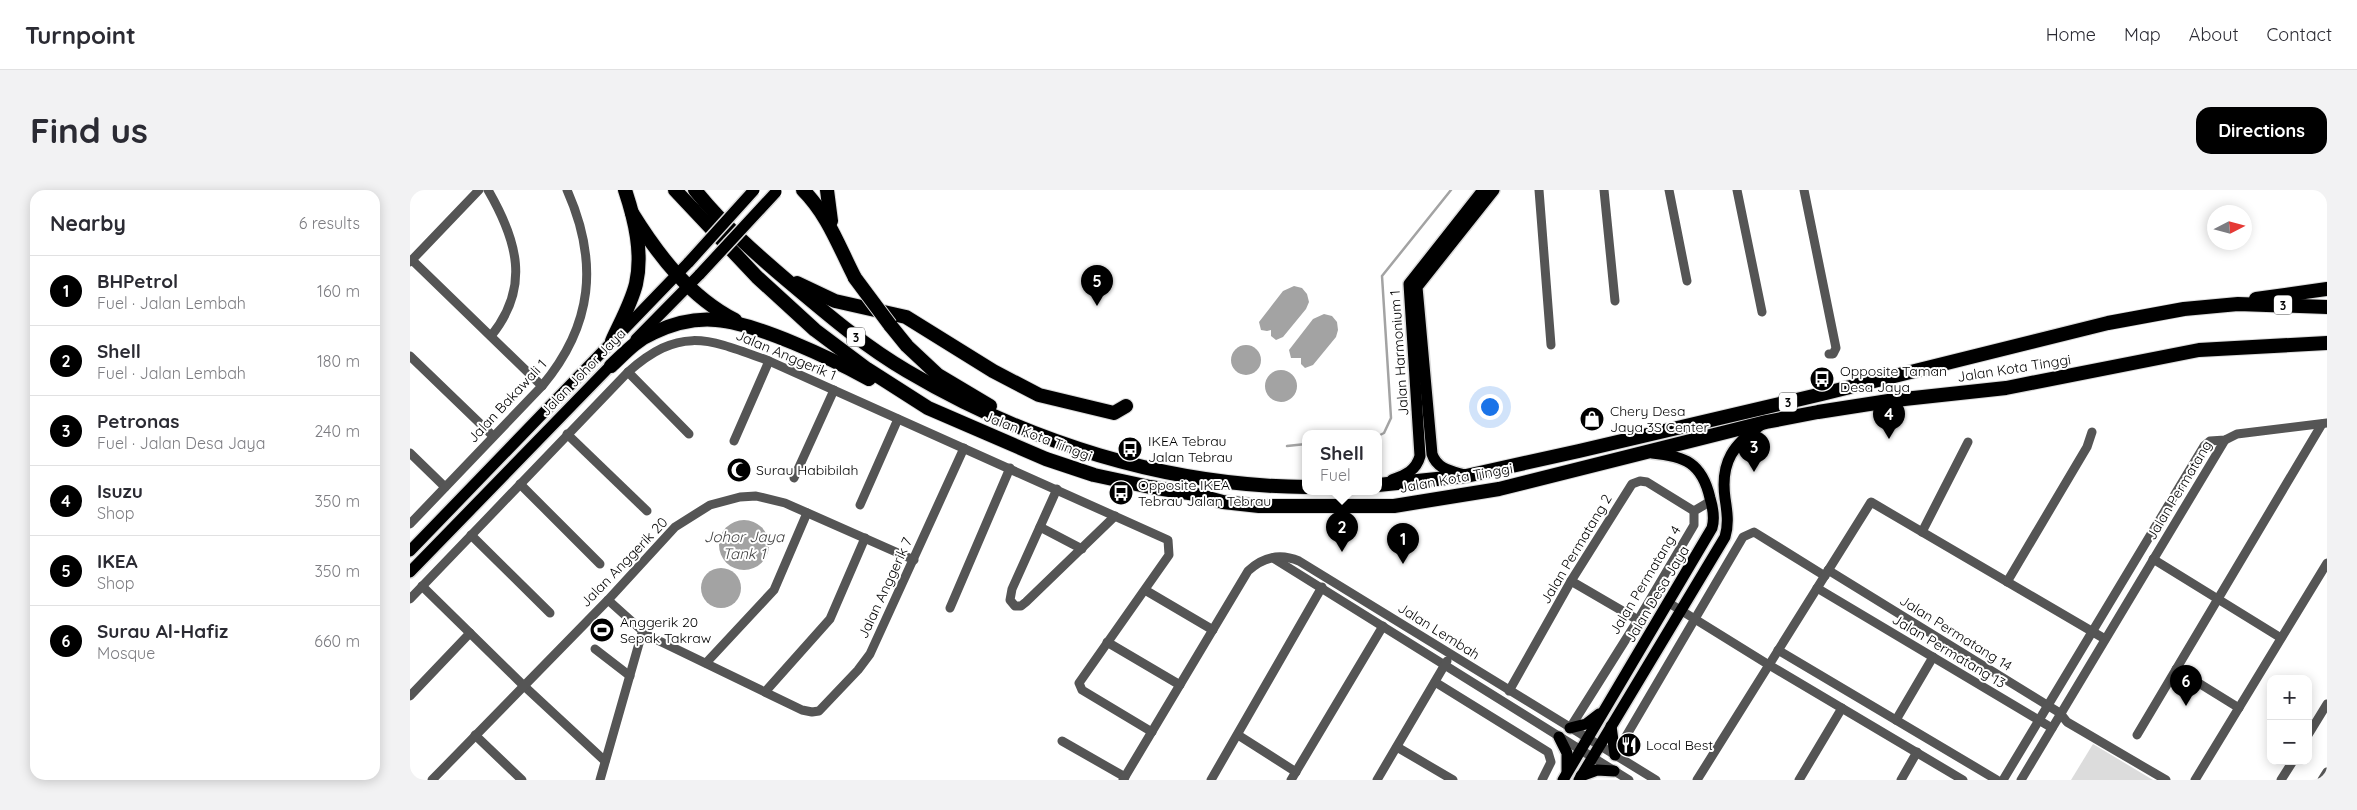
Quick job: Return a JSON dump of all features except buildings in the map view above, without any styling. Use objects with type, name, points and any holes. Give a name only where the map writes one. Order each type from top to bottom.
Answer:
[{"type":"highway","points":[[612,341],[635,286],[637,276],[638,248],[632,213],[625,190]]},
{"type":"highway","name":"Jalan Kota Tinggi","points":[[675,190],[757,277],[815,330],[867,369],[928,408],[1046,459],[1094,475],[1150,487],[1189,492],[1223,502],[1258,506],[1394,506],[1499,489],[1766,422],[1895,400],[2006,388],[2199,350],[2327,343]]},
{"type":"highway","name":"Jalan Kota Tinggi","points":[[695,190],[711,210],[784,278],[833,320],[906,371],[955,398],[1026,430],[1089,453],[1133,464],[1225,481],[1302,487]]},
{"type":"highway","points":[[803,190],[812,198],[832,227],[855,278],[871,302],[908,346],[938,375],[1006,415],[1026,430]]},
{"type":"highway","points":[[827,191],[832,227]]},
{"type":"highway","points":[[632,213],[646,236],[688,286],[724,314],[754,329]]},
{"type":"highway","points":[[784,278],[834,301],[906,317],[993,371],[1039,395],[1114,413],[1126,406]]},
{"type":"highway","points":[[2238,304],[2269,296],[2327,289]]},
{"type":"highway","name":"Jalan Kota Tinggi","points":[[1382,485],[1466,476],[1770,407],[2108,323],[2184,309],[2238,304],[2327,306]]},
{"type":"highway","points":[[610,366],[651,333],[690,320],[724,321],[754,329],[792,343],[850,369],[893,393],[928,408]]},
{"type":"main road","name":"Jalan Johor Jaya","points":[[410,551],[689,262],[754,190]]},
{"type":"main road","name":"Jalan Harmonium 1","points":[[1382,484],[1410,473],[1416,466],[1420,456],[1409,284],[1483,190]]},
{"type":"main road","name":"Jalan Harmonium 1","points":[[1466,476],[1442,468],[1436,463],[1432,454],[1417,287],[1494,190]]},
{"type":"main road","name":"Jalan Johor Jaya","points":[[410,572],[700,274],[777,191]]},
{"type":"main road","name":"Jalan Desa Jaya","points":[[1580,778],[1727,529],[1724,481],[1730,455],[1739,442],[1766,422]]},
{"type":"main road","name":"Jalan Desa Jaya","points":[[1564,778],[1710,534],[1714,521],[1711,502],[1703,477],[1692,464],[1677,456],[1641,452]]},
{"type":"main road","points":[[1570,728],[1586,724],[1606,708]]},
{"type":"main road","points":[[1611,726],[1615,755]]},
{"type":"main road","points":[[1559,737],[1567,753],[1564,778]]},
{"type":"main road","points":[[1580,778],[1597,770],[1614,771]]},
{"type":"street","points":[[479,190],[411,261],[542,386]]},
{"type":"street","points":[[488,190],[507,227],[516,263],[515,285],[510,304],[500,325],[491,336]]},
{"type":"street","name":"Jalan Bakawali 1","points":[[410,524],[542,386],[556,368],[572,341],[585,302],[587,273],[585,242],[567,190]]},
{"type":"street","points":[[1539,190],[1551,345]]},
{"type":"street","points":[[1604,190],[1615,301]]},
{"type":"street","points":[[1669,190],[1687,281]]},
{"type":"street","points":[[1737,190],[1762,312]]},
{"type":"street","points":[[1804,190],[1836,348],[1835,352],[1829,354]]},
{"type":"street","name":"Jalan Anggerik 1","points":[[410,599],[628,372],[658,349],[688,340],[726,344],[770,361],[1165,538],[1169,542],[1169,555],[1145,590]]},
{"type":"street","points":[[410,356],[493,436]]},
{"type":"street","points":[[734,441],[770,361]]},
{"type":"street","points":[[628,372],[689,434]]},
{"type":"street","points":[[794,478],[834,390]]},
{"type":"street","points":[[860,505],[898,419]]},
{"type":"street","points":[[2225,440],[2236,434],[2324,424]]},
{"type":"street","points":[[2137,735],[2324,424]]},
{"type":"street","points":[[2007,582],[2087,447],[2092,432]]},
{"type":"street","points":[[567,434],[647,511]]},
{"type":"street","name":"Jalan Permatang","points":[[2021,780],[2225,440]]},
{"type":"street","name":"Jalan Permatang","points":[[2003,780],[2204,446],[2210,441],[2225,440]]},
{"type":"street","points":[[1922,532],[1968,442]]},
{"type":"street","name":"Jalan Anggerik 7","points":[[765,692],[802,710],[819,711],[866,660],[914,560],[964,448]]},
{"type":"street","points":[[410,452],[445,487]]},
{"type":"street","points":[[950,608],[1010,468]]},
{"type":"street","name":"Jalan Permatang 2","points":[[1509,690],[1571,581],[1616,507],[1635,482],[1647,482],[1694,511]]},
{"type":"street","points":[[520,484],[600,564]]},
{"type":"street","points":[[1058,490],[1012,589],[1010,600],[1015,606],[1021,606],[1026,602],[1115,516]]},
{"type":"street","name":"Jalan Anggerik 20","points":[[432,780],[608,600],[675,527],[710,505],[730,498],[756,496],[785,503],[914,560]]},
{"type":"street","points":[[1694,511],[1711,502]]},
{"type":"street","points":[[1697,780],[1871,502],[2105,639]]},
{"type":"street","name":"Jalan Permatang 4","points":[[1570,728],[1638,620],[1694,525],[1694,511]]},
{"type":"street","points":[[706,663],[774,590],[807,513]]},
{"type":"street","points":[[1040,527],[1082,549]]},
{"type":"street","name":"Jalan Permatang 14","points":[[1694,619],[1743,537],[1751,533],[1826,573],[2060,713],[2068,722],[2166,780]]},
{"type":"street","points":[[471,535],[550,613]]},
{"type":"street","points":[[608,600],[642,633],[765,692],[830,619],[865,538]]},
{"type":"street","name":"Jalan Lembah","points":[[1272,557],[1280,556],[1299,561],[1656,780]]},
{"type":"street","points":[[1062,741],[1124,778],[1248,571],[1261,561],[1272,557]]},
{"type":"street","name":"Jalan Lembah","points":[[1272,557],[1629,780]]},
{"type":"street","points":[[2154,559],[2281,638]]},
{"type":"street","points":[[2195,780],[2327,563]]},
{"type":"street","points":[[1571,581],[1638,620]]},
{"type":"street","points":[[422,586],[523,685],[605,761]]},
{"type":"street","points":[[1212,780],[1322,587]]},
{"type":"street","name":"Jalan Permatang 13","points":[[1817,588],[2052,728]]},
{"type":"street","points":[[1152,732],[1082,690],[1079,686],[1080,680],[1145,590],[1213,630]]},
{"type":"street","points":[[1669,603],[1769,666],[1963,780]]},
{"type":"street","points":[[1615,755],[1694,619]]},
{"type":"street","points":[[1291,780],[1383,626]]},
{"type":"street","points":[[410,696],[470,633]]},
{"type":"street","points":[[600,780],[642,633]]},
{"type":"street","points":[[1107,642],[1180,685]]},
{"type":"street","points":[[595,649],[630,676]]},
{"type":"street","points":[[1778,650],[1997,780]]},
{"type":"street","points":[[1377,780],[1451,655]]},
{"type":"street","points":[[1896,720],[1933,657]]},
{"type":"street","points":[[2176,669],[2239,708]]},
{"type":"street","points":[[1435,682],[1548,752],[1551,762],[1542,780]]},
{"type":"street","points":[[2312,728],[2327,704]]},
{"type":"street","points":[[1800,780],[1842,708]]},
{"type":"street","points":[[2052,728],[2068,722]]},
{"type":"street","points":[[475,735],[522,780]]},
{"type":"street","points":[[1238,736],[1296,772]]},
{"type":"street","points":[[1397,748],[1453,780]]},
{"type":"street","points":[[1901,780],[1917,752]]},
{"type":"street","points":[[2281,780],[2290,765]]},
{"type":"street","points":[[2322,780],[2327,772]]},
{"type":"shaded area","name":"Anggerik 20 Sepak Takraw","points":[[602,619],[614,630],[602,642],[590,631]]},
{"type":"shaded area","points":[[2093,744],[2153,780],[2071,780]]},
{"type":"water","points":[[1294,286],[1302,288],[1307,294],[1309,302],[1306,309],[1283,337],[1276,340],[1271,336],[1271,330],[1261,330],[1259,322],[1283,291]]},
{"type":"water","points":[[1324,314],[1332,316],[1337,322],[1338,330],[1336,337],[1313,365],[1305,368],[1301,364],[1301,358],[1291,358],[1289,350],[1313,319]]},
{"type":"water","points":[[1246,345],[1257,349],[1261,360],[1257,371],[1246,375],[1235,371],[1231,360],[1235,349]]},
{"type":"water","points":[[1281,370],[1293,374],[1297,386],[1293,398],[1281,402],[1269,398],[1265,386],[1269,374]]},
{"type":"water","name":"Johor Jaya Tank 1","points":[[744,520],[753,522],[764,531],[769,545],[767,554],[758,565],[744,570],[735,568],[724,559],[719,545],[721,536],[730,525]]},
{"type":"water","name":"Johor Jaya Tank 1","points":[[725,568],[732,571],[738,577],[741,588],[740,596],[732,605],[725,608],[717,608],[710,605],[702,596],[701,584],[704,577],[713,569]]},
{"type":"waterway","points":[[1382,434],[1391,418],[1382,276],[1451,190]]},
{"type":"waterway","points":[[1287,446],[1302,444]]},
{"type":"place","name":"IKEA","points":[[1097,306]]},
{"type":"place","name":"Opposite Taman Desa Jaya","points":[[1822,379]]},
{"type":"place","name":"Chery Desa Jaya 3S Center","points":[[1592,419]]},
{"type":"place","name":"Isuzu","points":[[1889,439]]},
{"type":"place","name":"IKEA Tebrau Jalan Tebrau","points":[[1130,449]]},
{"type":"place","name":"Surau Habibilah","points":[[739,470]]},
{"type":"place","name":"Petronas","points":[[1754,472]]},
{"type":"place","name":"Opposite IKEA Tebrau Jalan Tebrau","points":[[1121,493]]},
{"type":"place","name":"Shell","points":[[1342,552]]},
{"type":"place","name":"BHPetrol","points":[[1403,564]]},
{"type":"place","name":"Anggerik 20 Sepak Takraw","points":[[602,630]]},
{"type":"place","name":"Surau Al-Hafiz","points":[[2186,706]]},
{"type":"place","name":"Local Best","points":[[1629,745]]}]
